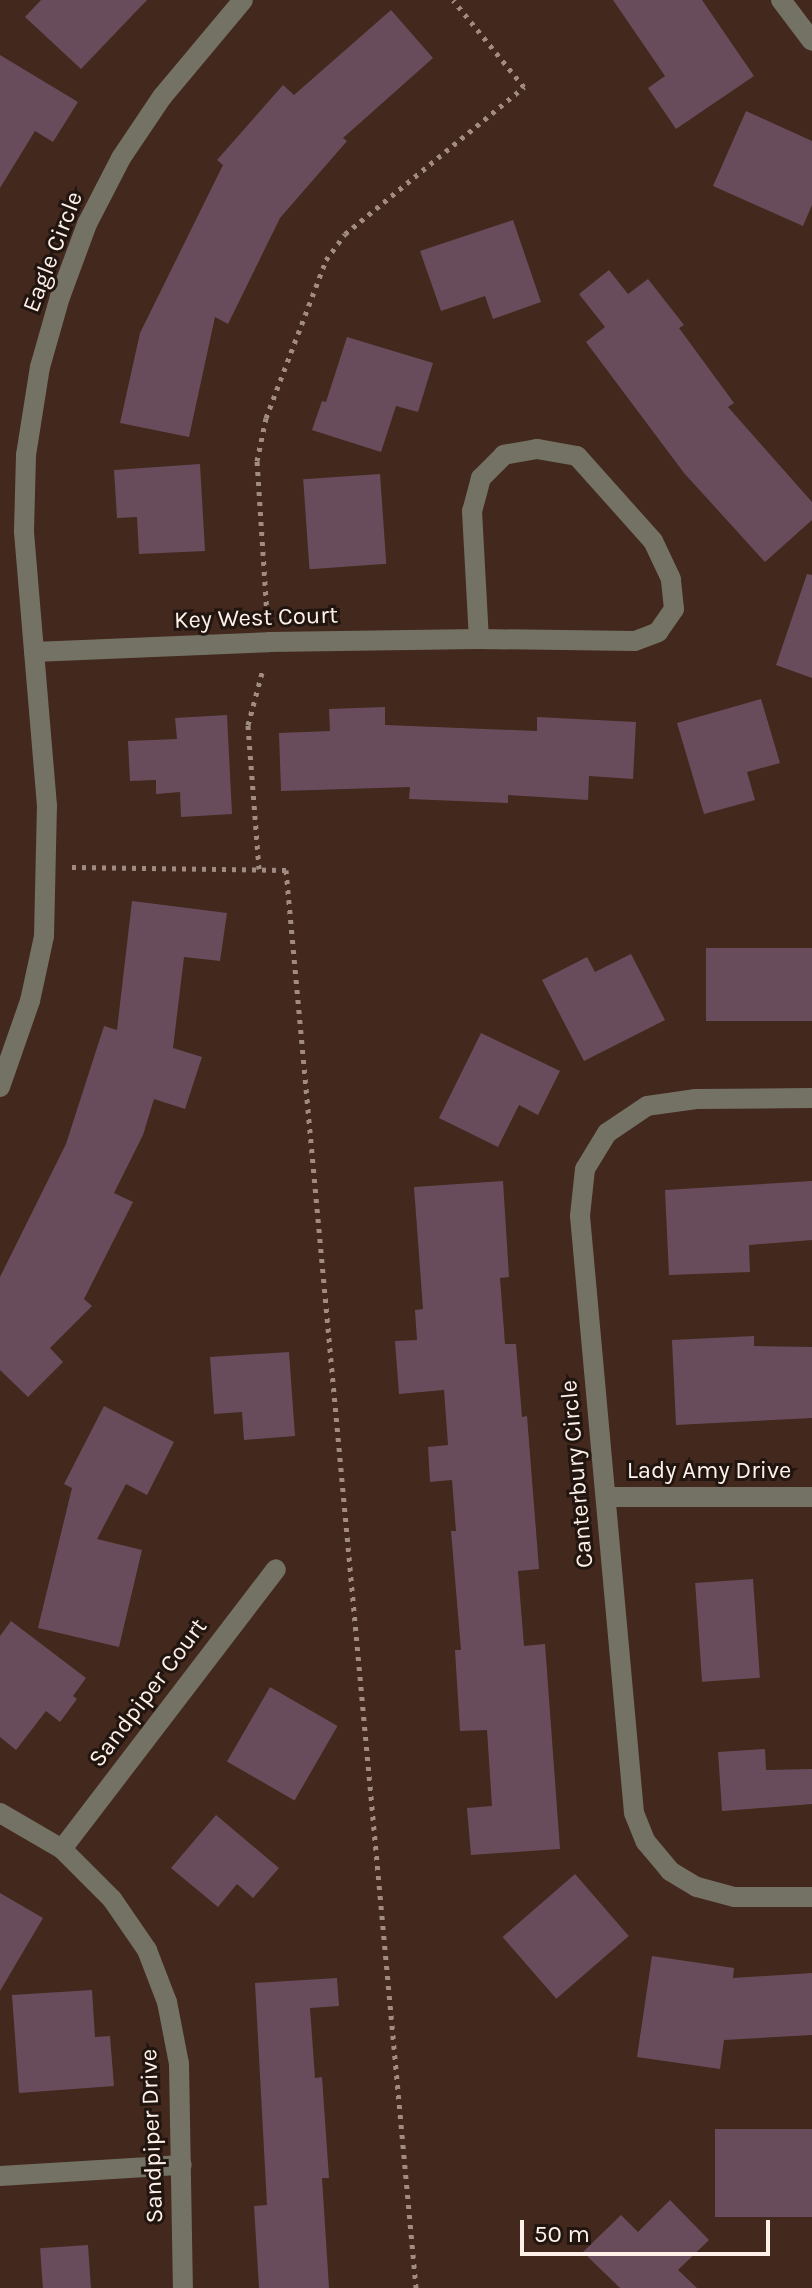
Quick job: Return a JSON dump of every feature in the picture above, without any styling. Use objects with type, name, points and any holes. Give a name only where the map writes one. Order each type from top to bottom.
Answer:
[{"type":"street","points":[[781,0],[812,41]]},
{"type":"street","name":"Eagle Circle","points":[[0,1087],[26,1015],[44,936],[47,806],[24,531],[26,455],[40,367],[60,297],[87,224],[121,158],[162,97],[235,3]]},
{"type":"street","name":"Key West Court","points":[[34,652],[269,642],[479,639],[635,641],[658,632],[674,609],[671,579],[653,541],[577,456],[537,449],[504,455],[481,478],[472,511],[479,639]]},
{"type":"street","name":"Canterbury Circle","points":[[812,1098],[696,1099],[647,1106],[607,1133],[585,1169],[580,1216],[634,1813],[646,1842],[670,1871],[697,1887],[734,1897],[812,1897]]},
{"type":"street","name":"Lady Amy Drive","points":[[606,1497],[812,1497]]},
{"type":"street","name":"Sandpiper Court","points":[[62,1849],[276,1569]]},
{"type":"street","name":"Sandpiper Drive","points":[[0,1813],[62,1849],[112,1899],[147,1950],[167,2002],[179,2064],[183,2288]]},
{"type":"street","points":[[0,2176],[182,2165]]},
{"type":"path","points":[[259,869],[248,725],[269,642],[257,461],[266,418],[326,260],[345,234],[524,87],[453,0]]},
{"type":"path","points":[[47,866],[286,870],[416,2288]]},
{"type":"building","points":[[41,0],[147,0],[81,69],[25,17]]},
{"type":"building","points":[[613,0],[702,0],[754,76],[676,129],[648,88],[665,76]]},
{"type":"building","points":[[391,10],[433,58],[343,138],[347,141],[280,218],[228,324],[215,317],[189,437],[120,423],[140,333],[223,165],[217,160],[283,85],[294,95]]},
{"type":"building","points":[[0,55],[78,102],[53,142],[35,131],[0,188]]},
{"type":"building","points":[[746,111],[812,141],[812,205],[803,226],[713,186]]},
{"type":"building","points":[[513,220],[541,302],[493,319],[485,296],[441,311],[420,251]]},
{"type":"building","points":[[609,270],[628,294],[648,279],[684,325],[679,328],[734,403],[728,407],[812,502],[812,520],[765,562],[684,473],[586,342],[605,327],[579,294]]},
{"type":"building","points":[[347,337],[433,363],[418,412],[396,406],[381,452],[312,430],[322,401],[326,402]]},
{"type":"building","points":[[200,464],[205,551],[139,554],[137,517],[117,518],[114,470]]},
{"type":"building","points":[[380,474],[386,564],[309,569],[303,479]]},
{"type":"building","points":[[807,574],[812,575],[812,678],[776,665]]},
{"type":"building","points":[[761,699],[780,763],[747,772],[755,800],[704,814],[677,723]]},
{"type":"building","points":[[385,707],[385,725],[537,731],[537,717],[636,722],[633,779],[589,776],[588,800],[508,795],[508,803],[409,799],[410,787],[281,791],[279,733],[330,731],[329,709]]},
{"type":"building","points":[[227,715],[232,814],[181,817],[180,792],[156,794],[156,780],[130,781],[128,741],[177,739],[175,718]]},
{"type":"building","points":[[132,901],[227,913],[220,961],[184,957],[173,1048],[202,1057],[185,1109],[154,1099],[143,1135],[114,1193],[133,1202],[84,1299],[92,1306],[50,1348],[63,1362],[28,1397],[0,1370],[0,1277],[66,1144],[104,1026],[117,1030]]},
{"type":"building","points":[[706,948],[812,948],[812,1021],[706,1021]]},
{"type":"building","points":[[631,954],[665,1020],[584,1061],[542,980],[587,957],[595,972]]},
{"type":"building","points":[[481,1033],[560,1071],[538,1115],[519,1105],[498,1147],[439,1118]]},
{"type":"building","points":[[503,1181],[509,1277],[500,1278],[505,1344],[516,1344],[522,1417],[527,1416],[539,1569],[518,1571],[524,1646],[545,1644],[560,1849],[471,1855],[467,1808],[492,1806],[487,1730],[460,1731],[455,1650],[461,1650],[451,1531],[456,1531],[452,1480],[430,1482],[428,1447],[448,1445],[444,1390],[399,1394],[395,1341],[417,1340],[415,1310],[423,1309],[414,1187]]},
{"type":"building","points":[[812,1181],[812,1240],[749,1245],[750,1272],[669,1275],[665,1190]]},
{"type":"building","points":[[754,1336],[754,1346],[812,1347],[812,1418],[676,1425],[672,1340]]},
{"type":"building","points":[[289,1352],[295,1436],[244,1440],[242,1412],[214,1414],[210,1357]]},
{"type":"building","points":[[104,1406],[174,1442],[147,1495],[126,1484],[97,1539],[142,1550],[119,1647],[38,1628],[72,1488],[64,1484]]},
{"type":"building","points":[[753,1579],[760,1678],[702,1682],[695,1583]]},
{"type":"building","points":[[11,1621],[86,1678],[73,1696],[77,1699],[60,1722],[46,1711],[16,1750],[0,1737],[0,1636]]},
{"type":"building","points":[[270,1687],[338,1726],[295,1800],[227,1761]]},
{"type":"building","points":[[765,1749],[766,1770],[812,1769],[812,1804],[722,1811],[718,1752]]},
{"type":"building","points":[[216,1815],[279,1868],[253,1898],[237,1884],[218,1907],[171,1868]]},
{"type":"building","points":[[575,1874],[629,1936],[556,1999],[503,1937]]},
{"type":"building","points":[[0,1893],[43,1918],[0,1991]]},
{"type":"building","points":[[652,1956],[734,1968],[733,1978],[812,1973],[812,2035],[724,2040],[720,2069],[637,2057]]},
{"type":"building","points":[[337,1978],[339,2006],[310,2008],[315,2078],[322,2077],[329,2178],[322,2178],[329,2288],[259,2288],[254,2206],[267,2205],[255,1983]]},
{"type":"building","points":[[92,1990],[95,2037],[110,2036],[114,2086],[19,2093],[12,1995]]},
{"type":"building","points":[[715,2129],[812,2129],[812,2217],[715,2217]]},
{"type":"building","points":[[670,2200],[709,2240],[678,2270],[697,2288],[620,2288],[583,2252],[621,2215],[638,2232]]},
{"type":"building","points":[[88,2245],[91,2288],[43,2288],[40,2248]]}]
